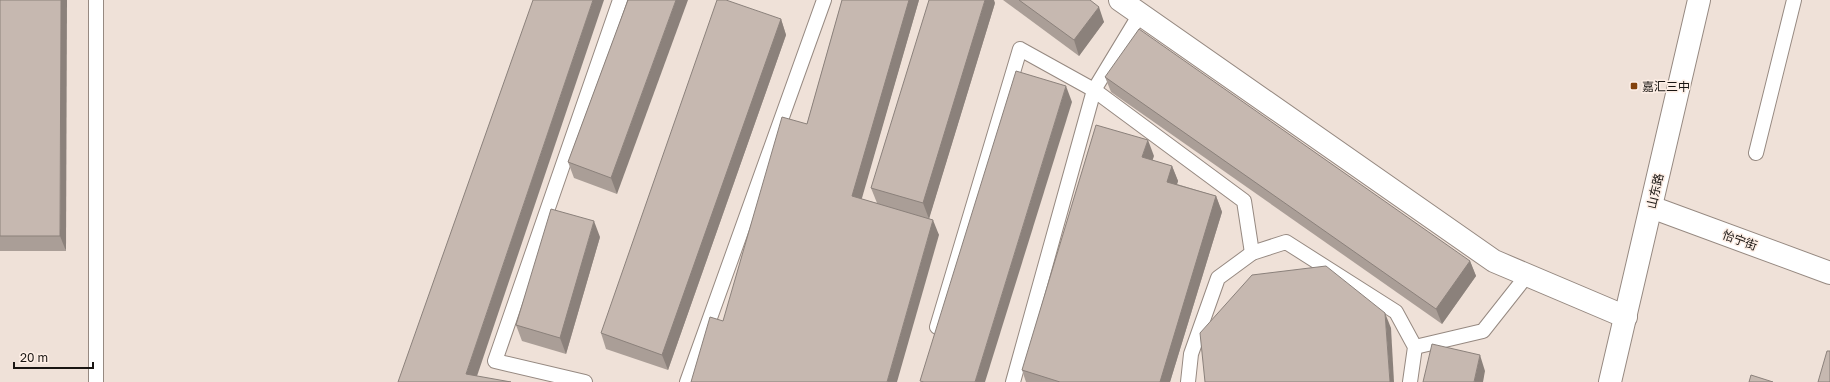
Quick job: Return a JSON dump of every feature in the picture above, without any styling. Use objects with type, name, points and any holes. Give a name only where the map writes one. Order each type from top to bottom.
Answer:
[{"type":"street","points":[[1120,0],[1494,261],[1528,274],[1626,317]]},
{"type":"street","name":"山东路","points":[[1610,382],[1699,0]]},
{"type":"street","name":"怡宁街","points":[[1651,207],[1830,273]]},
{"type":"lane","points":[[96,0],[96,382]]},
{"type":"lane","points":[[585,382],[495,362],[620,0]]},
{"type":"lane","points":[[688,382],[824,0]]},
{"type":"lane","points":[[1756,153],[1794,0]]},
{"type":"lane","points":[[1013,382],[1094,90],[1140,14]]},
{"type":"lane","points":[[934,337],[1020,49],[1094,90],[1244,201],[1252,253]]},
{"type":"lane","points":[[1188,382],[1191,354],[1218,278],[1252,253],[1286,242],[1396,312],[1415,347],[1410,382]]},
{"type":"lane","points":[[1415,347],[1483,331],[1528,274]]},
{"type":"building","points":[[0,0],[61,0],[60,236],[0,236]]},
{"type":"building","points":[[533,0],[593,0],[466,374],[511,382],[398,382]]},
{"type":"building","points":[[628,0],[676,0],[611,178],[568,162]]},
{"type":"building","points":[[717,0],[726,0],[781,19],[662,355],[601,333]]},
{"type":"building","points":[[842,0],[909,0],[852,196],[933,220],[887,382],[691,382],[710,317],[723,321],[782,117],[807,124]]},
{"type":"building","points":[[929,0],[985,0],[923,203],[871,188]]},
{"type":"building","points":[[1019,0],[1090,0],[1099,7],[1074,40]]},
{"type":"building","points":[[1139,29],[1470,261],[1436,309],[1105,77]]},
{"type":"building","points":[[1016,71],[1066,86],[975,382],[920,381]]},
{"type":"building","points":[[1096,125],[1148,140],[1142,157],[1172,166],[1167,182],[1216,196],[1160,382],[1060,382],[1022,370]]},
{"type":"building","points":[[551,209],[594,221],[560,338],[516,325]]},
{"type":"building","points":[[1326,266],[1385,313],[1390,382],[1205,382],[1200,333],[1252,275]]},
{"type":"building","points":[[1432,344],[1480,355],[1474,382],[1423,382]]},
{"type":"building","points":[[1827,351],[1830,351],[1830,382],[1818,382]]},
{"type":"building","points":[[1751,375],[1773,382],[1749,382]]},
{"type":"place","name":"嘉汇三中","points":[[1634,86]]}]
